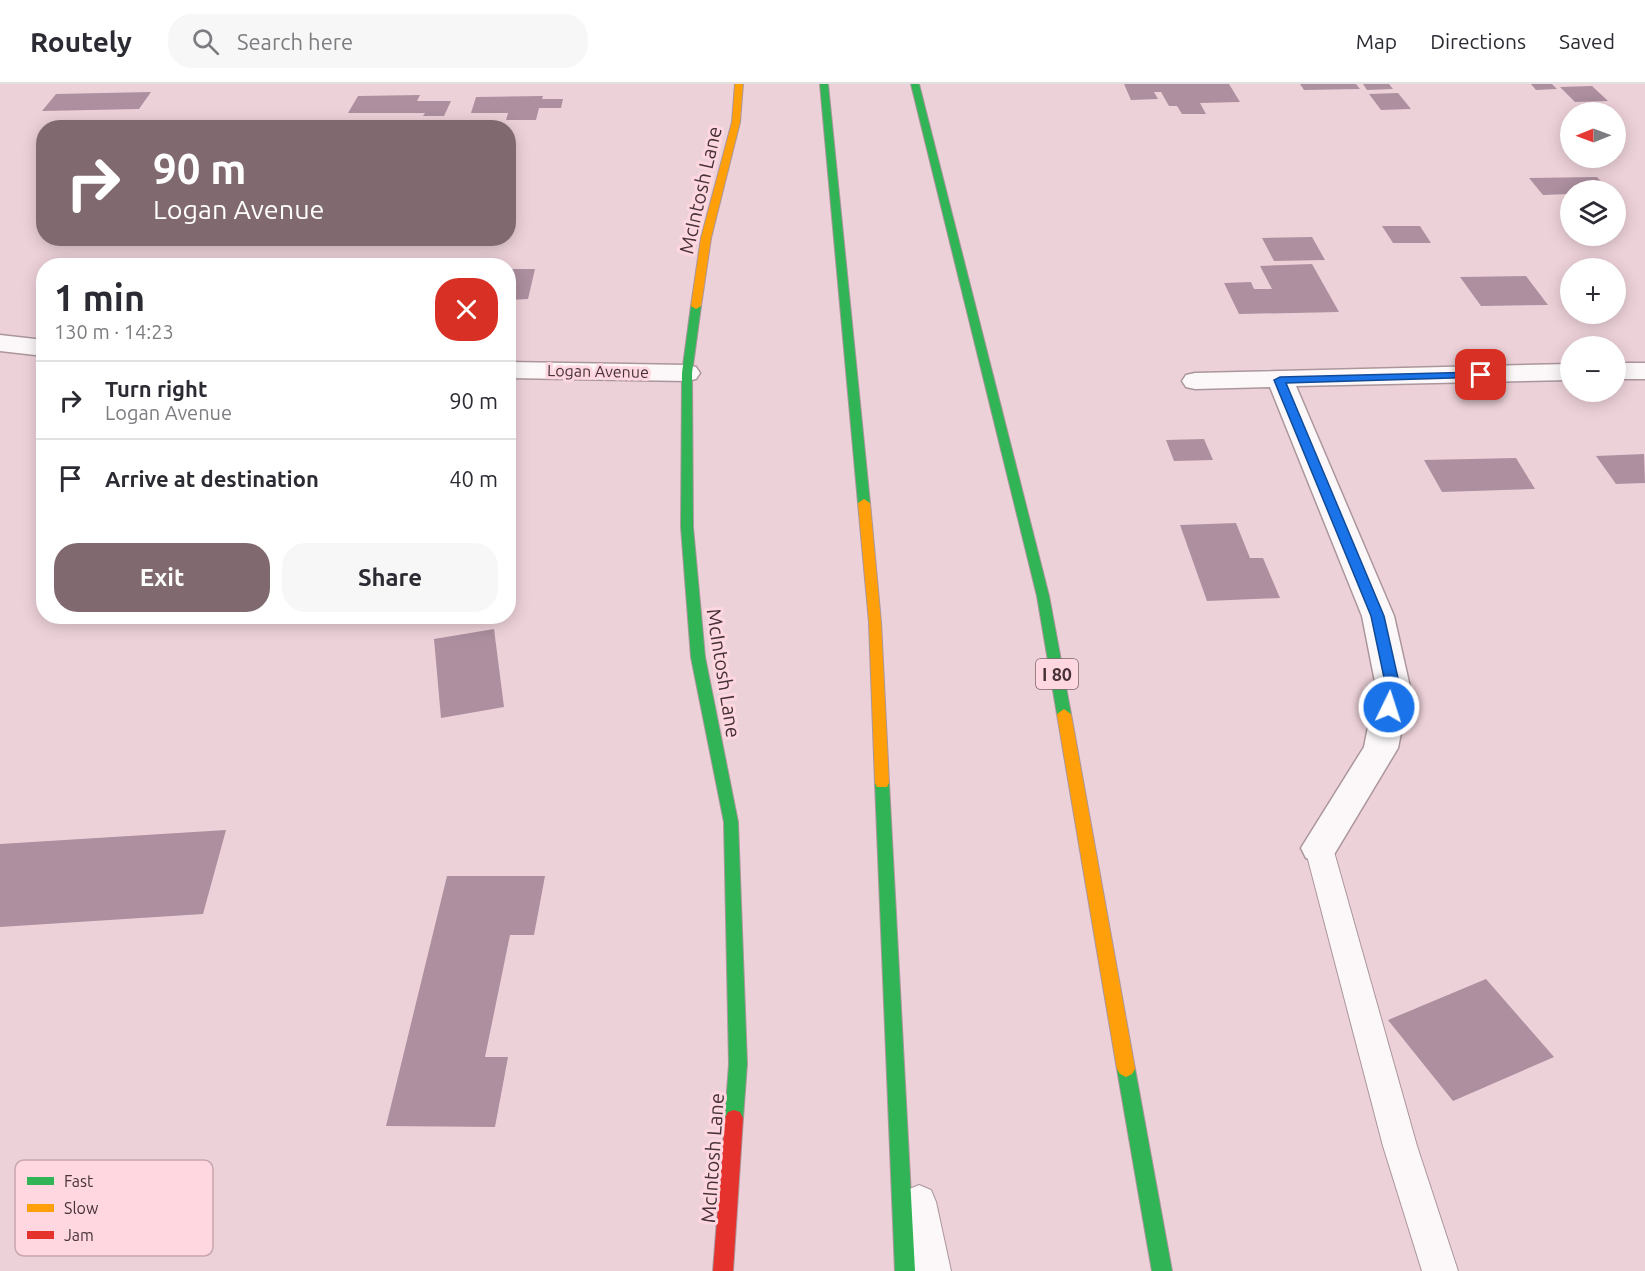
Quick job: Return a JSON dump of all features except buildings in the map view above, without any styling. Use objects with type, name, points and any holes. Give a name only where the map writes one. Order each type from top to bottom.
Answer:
[{"type":"main road","name":"McIntosh Lane","points":[[723,1271],[738,1064],[731,822],[698,657],[687,527],[687,373],[705,238],[736,122],[739,84]]},
{"type":"main road","points":[[824,84],[875,621],[905,1271]]},
{"type":"main road","name":"I 80","points":[[915,84],[1043,596],[1160,1266]]},
{"type":"street","points":[[0,343],[36,347]]},
{"type":"street","name":"Logan Avenue","points":[[516,370],[687,373]]},
{"type":"street","points":[[1626,371],[1645,370]]},
{"type":"street","points":[[1196,381],[1560,372]]},
{"type":"street","points":[[1280,380],[1378,616],[1393,687],[1380,748],[1319,848]]},
{"type":"lane","points":[[1319,848],[1400,1146],[1440,1271]]},
{"type":"lane","points":[[896,1093],[933,1271]]},
{"type":"traffic: fast","points":[[824,84],[864,503]]},
{"type":"traffic: fast","points":[[915,84],[1043,596],[1064,714]]},
{"type":"traffic: fast","points":[[696,306],[687,373],[687,527],[698,657],[731,822],[738,1064],[734,1118]]},
{"type":"traffic: fast","points":[[882,783],[905,1271]]},
{"type":"traffic: fast","points":[[1126,1069],[1162,1271]]},
{"type":"traffic: slow","points":[[696,306],[706,238],[736,122],[739,84]]},
{"type":"traffic: slow","points":[[864,503],[875,622],[882,783]]},
{"type":"traffic: slow","points":[[1064,714],[1126,1069]]},
{"type":"traffic: jam","points":[[723,1271],[734,1118]]},
{"type":"route","points":[[1389,707],[1393,687],[1378,616],[1280,380],[1481,375]]}]
